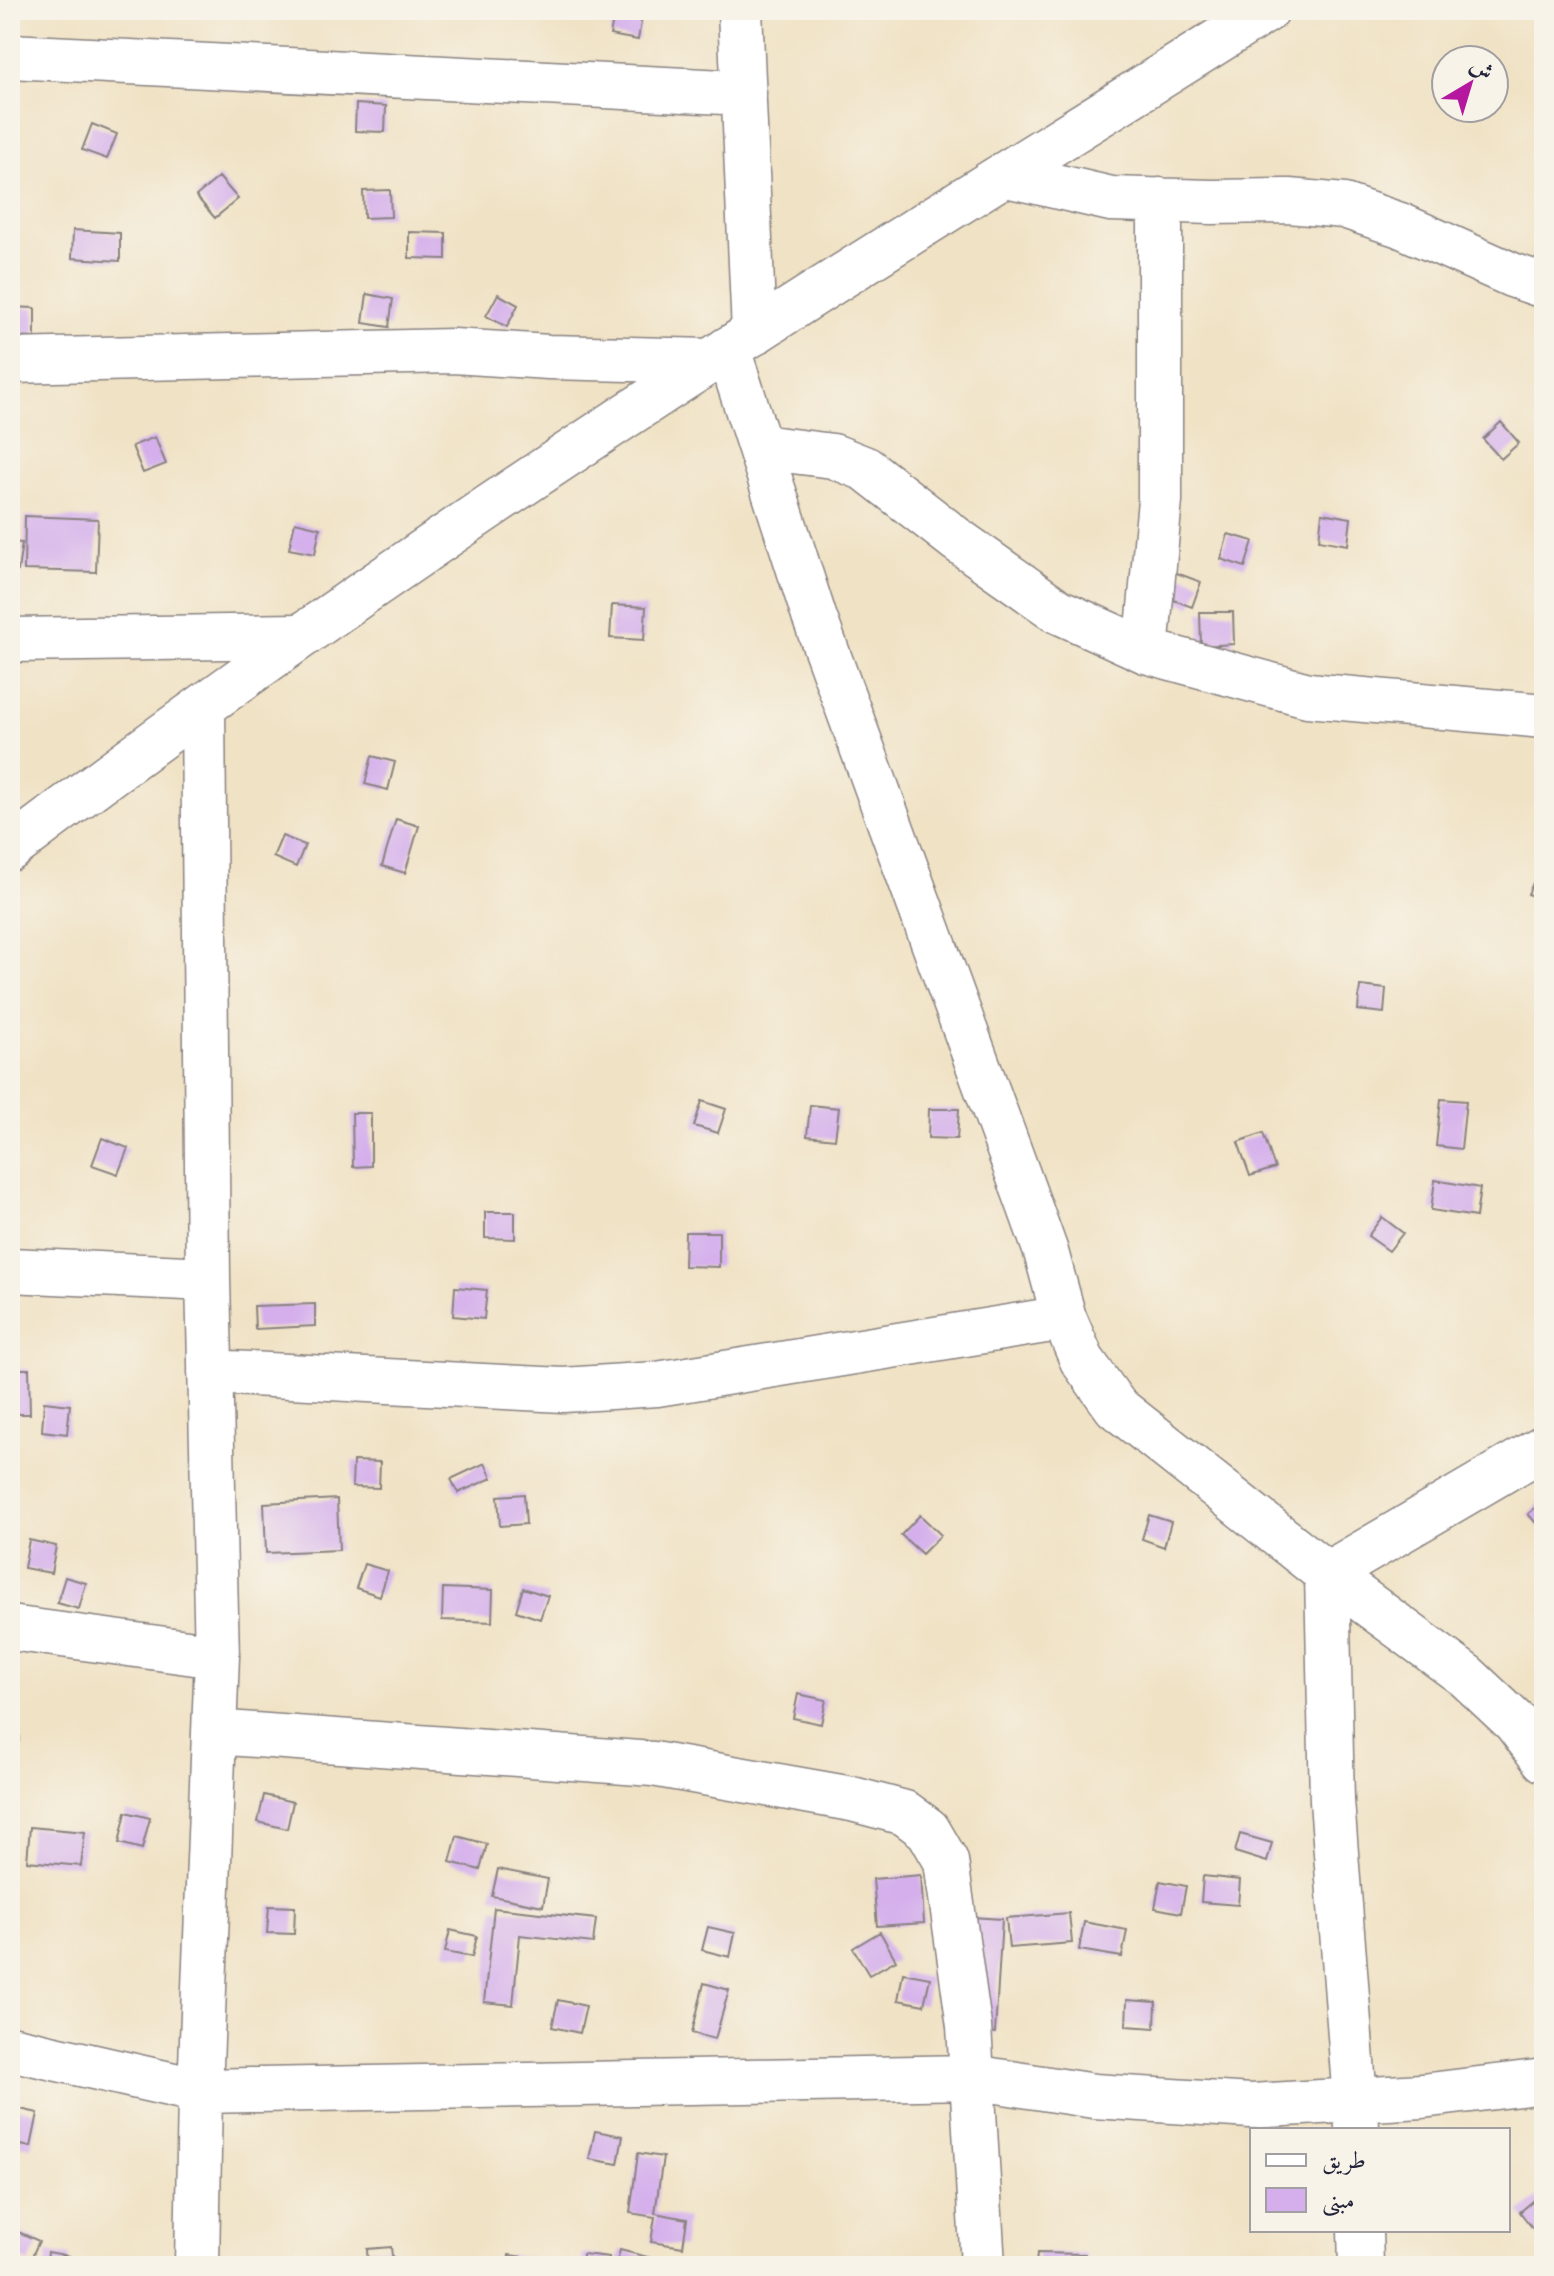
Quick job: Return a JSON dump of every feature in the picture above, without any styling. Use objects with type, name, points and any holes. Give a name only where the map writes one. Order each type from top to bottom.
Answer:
[{"type":"street","points":[[740,10],[744,93],[731,348],[814,616],[1028,1202],[1064,1318],[1082,1360],[1116,1407],[1327,1574],[1529,1722],[1544,1760]]},
{"type":"street","points":[[10,849],[300,636],[538,474],[731,348],[1267,10]]},
{"type":"street","points":[[10,56],[744,93]]},
{"type":"street","points":[[1007,175],[1111,199],[1289,201],[1344,206],[1400,225],[1544,286]]},
{"type":"street","points":[[1146,651],[1160,500],[1160,200]]},
{"type":"street","points":[[10,361],[453,351],[549,357],[731,348]]},
{"type":"street","points":[[760,447],[833,456],[866,469],[956,539],[1058,611],[1146,651],[1308,695],[1544,716]]},
{"type":"street","points":[[10,640],[300,636]]},
{"type":"street","points":[[197,2266],[200,2091],[217,1656],[208,1279],[203,707]]},
{"type":"street","points":[[10,1270],[208,1279]]},
{"type":"street","points":[[210,1372],[563,1390],[657,1384],[1064,1318]]},
{"type":"street","points":[[1327,1574],[1544,1447]]},
{"type":"street","points":[[1327,1574],[1332,1801],[1357,2115]]},
{"type":"street","points":[[10,1628],[217,1656]]},
{"type":"street","points":[[214,1732],[653,1764],[852,1799],[905,1813],[928,1830],[946,1861],[969,2026],[983,2266]]},
{"type":"street","points":[[10,2048],[200,2091],[972,2077],[1094,2096],[1357,2115],[1422,2096],[1544,2081]]},
{"type":"street","points":[[1360,2232],[1361,2266]]},
{"type":"building","points":[[615,10],[643,11],[638,40],[610,35]]},
{"type":"building","points":[[356,104],[386,106],[385,132],[355,131]]},
{"type":"building","points":[[92,124],[117,134],[107,159],[82,150]]},
{"type":"building","points":[[219,177],[238,199],[215,218],[196,196]]},
{"type":"building","points":[[390,190],[391,217],[364,218],[363,191]]},
{"type":"building","points":[[73,230],[120,233],[120,261],[72,258]]},
{"type":"building","points":[[409,232],[446,233],[446,259],[409,258]]},
{"type":"building","points":[[367,294],[393,299],[389,327],[363,323]]},
{"type":"building","points":[[498,294],[518,305],[507,327],[486,316]]},
{"type":"building","points":[[10,307],[35,308],[35,338],[10,337]]},
{"type":"building","points":[[1501,422],[1519,443],[1501,459],[1483,439]]},
{"type":"building","points":[[155,437],[166,464],[143,473],[132,446]]},
{"type":"building","points":[[1322,513],[1351,518],[1348,545],[1319,540]]},
{"type":"building","points":[[25,516],[98,519],[96,572],[24,570]]},
{"type":"building","points":[[295,522],[320,528],[315,554],[289,549]]},
{"type":"building","points":[[1228,534],[1253,541],[1245,567],[1221,559]]},
{"type":"building","points":[[10,542],[22,543],[18,571],[10,570]]},
{"type":"building","points":[[1174,572],[1201,582],[1192,607],[1165,597]]},
{"type":"building","points":[[612,605],[646,607],[644,640],[610,638]]},
{"type":"building","points":[[1200,612],[1233,612],[1234,644],[1201,646]]},
{"type":"building","points":[[372,756],[395,762],[388,790],[365,784]]},
{"type":"building","points":[[396,819],[419,826],[405,873],[382,866]]},
{"type":"building","points":[[282,836],[305,845],[296,867],[273,857]]},
{"type":"building","points":[[1539,870],[1544,872],[1544,901],[1528,894]]},
{"type":"building","points":[[1360,986],[1386,989],[1384,1013],[1358,1010]]},
{"type":"building","points":[[1441,1099],[1466,1101],[1461,1149],[1436,1146]]},
{"type":"building","points":[[702,1101],[726,1109],[718,1133],[694,1126]]},
{"type":"building","points":[[810,1105],[839,1108],[835,1139],[807,1136]]},
{"type":"building","points":[[929,1109],[959,1109],[957,1139],[928,1138]]},
{"type":"building","points":[[352,1113],[371,1113],[371,1166],[353,1167]]},
{"type":"building","points":[[1263,1133],[1275,1168],[1250,1176],[1238,1142]]},
{"type":"building","points":[[102,1138],[128,1148],[118,1174],[92,1165]]},
{"type":"building","points":[[1435,1180],[1480,1188],[1476,1217],[1431,1210]]},
{"type":"building","points":[[485,1212],[515,1212],[515,1239],[485,1238]]},
{"type":"building","points":[[1382,1217],[1403,1233],[1389,1251],[1368,1236]]},
{"type":"building","points":[[685,1232],[719,1232],[719,1267],[684,1266]]},
{"type":"building","points":[[455,1287],[487,1290],[484,1319],[453,1316]]},
{"type":"building","points":[[315,1304],[315,1326],[255,1329],[254,1306]]},
{"type":"building","points":[[10,1369],[29,1369],[30,1414],[10,1414]]},
{"type":"building","points":[[44,1402],[70,1405],[67,1434],[42,1431]]},
{"type":"building","points":[[353,1461],[380,1462],[379,1488],[352,1487]]},
{"type":"building","points":[[485,1463],[492,1478],[458,1493],[451,1479]]},
{"type":"building","points":[[524,1494],[526,1524],[500,1526],[498,1496]]},
{"type":"building","points":[[337,1499],[339,1550],[266,1553],[264,1503]]},
{"type":"building","points":[[1544,1500],[1544,1532],[1528,1514]]},
{"type":"building","points":[[920,1515],[941,1535],[922,1554],[901,1535]]},
{"type":"building","points":[[1149,1515],[1171,1522],[1164,1547],[1142,1539]]},
{"type":"building","points":[[29,1540],[56,1546],[51,1573],[24,1568]]},
{"type":"building","points":[[364,1564],[388,1571],[380,1596],[356,1588]]},
{"type":"building","points":[[65,1577],[86,1583],[79,1609],[57,1603]]},
{"type":"building","points":[[443,1588],[493,1590],[492,1622],[442,1620]]},
{"type":"building","points":[[523,1588],[548,1596],[540,1619],[516,1611]]},
{"type":"building","points":[[798,1694],[826,1700],[821,1724],[793,1718]]},
{"type":"building","points":[[10,1733],[20,1737],[11,1765],[10,1765]]},
{"type":"building","points":[[264,1795],[293,1802],[287,1829],[258,1822]]},
{"type":"building","points":[[126,1812],[150,1818],[142,1849],[119,1843]]},
{"type":"building","points":[[30,1827],[85,1832],[81,1866],[27,1861]]},
{"type":"building","points":[[1240,1834],[1272,1843],[1267,1862],[1235,1852]]},
{"type":"building","points":[[457,1836],[487,1844],[480,1870],[450,1862]]},
{"type":"building","points":[[498,1869],[548,1879],[543,1906],[492,1896]]},
{"type":"building","points":[[921,1875],[924,1923],[877,1926],[873,1879]]},
{"type":"building","points":[[1203,1876],[1240,1880],[1238,1905],[1201,1902]]},
{"type":"building","points":[[1160,1881],[1186,1886],[1181,1913],[1155,1908]]},
{"type":"building","points":[[269,1906],[295,1907],[294,1934],[267,1933]]},
{"type":"building","points":[[494,1908],[596,1919],[593,1943],[520,1935],[513,2005],[484,2002]]},
{"type":"building","points":[[1069,1913],[1072,1943],[1009,1948],[1006,1918]]},
{"type":"building","points":[[956,1916],[1002,1919],[995,2033],[949,2029]]},
{"type":"building","points":[[1084,1922],[1127,1930],[1122,1957],[1079,1950]]},
{"type":"building","points":[[708,1927],[735,1933],[730,1957],[702,1950]]},
{"type":"building","points":[[450,1930],[477,1936],[472,1957],[445,1952]]},
{"type":"building","points":[[880,1932],[896,1960],[869,1975],[853,1948]]},
{"type":"building","points":[[903,1973],[930,1978],[924,2005],[898,2000]]},
{"type":"building","points":[[704,1983],[729,1990],[715,2039],[692,2033]]},
{"type":"building","points":[[558,2000],[586,2006],[580,2033],[552,2027]]},
{"type":"building","points":[[1127,2000],[1156,2002],[1155,2028],[1126,2026]]},
{"type":"building","points":[[11,2107],[38,2113],[31,2147],[10,2143]]},
{"type":"building","points":[[595,2131],[623,2136],[618,2164],[589,2159]]},
{"type":"building","points":[[638,2153],[663,2157],[655,2213],[687,2219],[683,2247],[651,2242],[655,2217],[630,2213]]},
{"type":"building","points":[[1538,2197],[1544,2204],[1544,2230],[1538,2235],[1520,2212]]},
{"type":"building","points":[[16,2231],[39,2241],[29,2263],[10,2254],[10,2244]]},
{"type":"building","points":[[391,2247],[393,2266],[368,2266],[367,2249]]},
{"type":"building","points":[[620,2250],[663,2261],[662,2266],[616,2266]]},
{"type":"building","points":[[48,2252],[70,2256],[68,2266],[46,2266]]},
{"type":"building","points":[[1037,2253],[1085,2254],[1085,2266],[1036,2266]]},
{"type":"building","points":[[583,2254],[609,2257],[609,2266],[582,2266]]},
{"type":"building","points":[[509,2255],[540,2259],[539,2266],[508,2266]]}]
